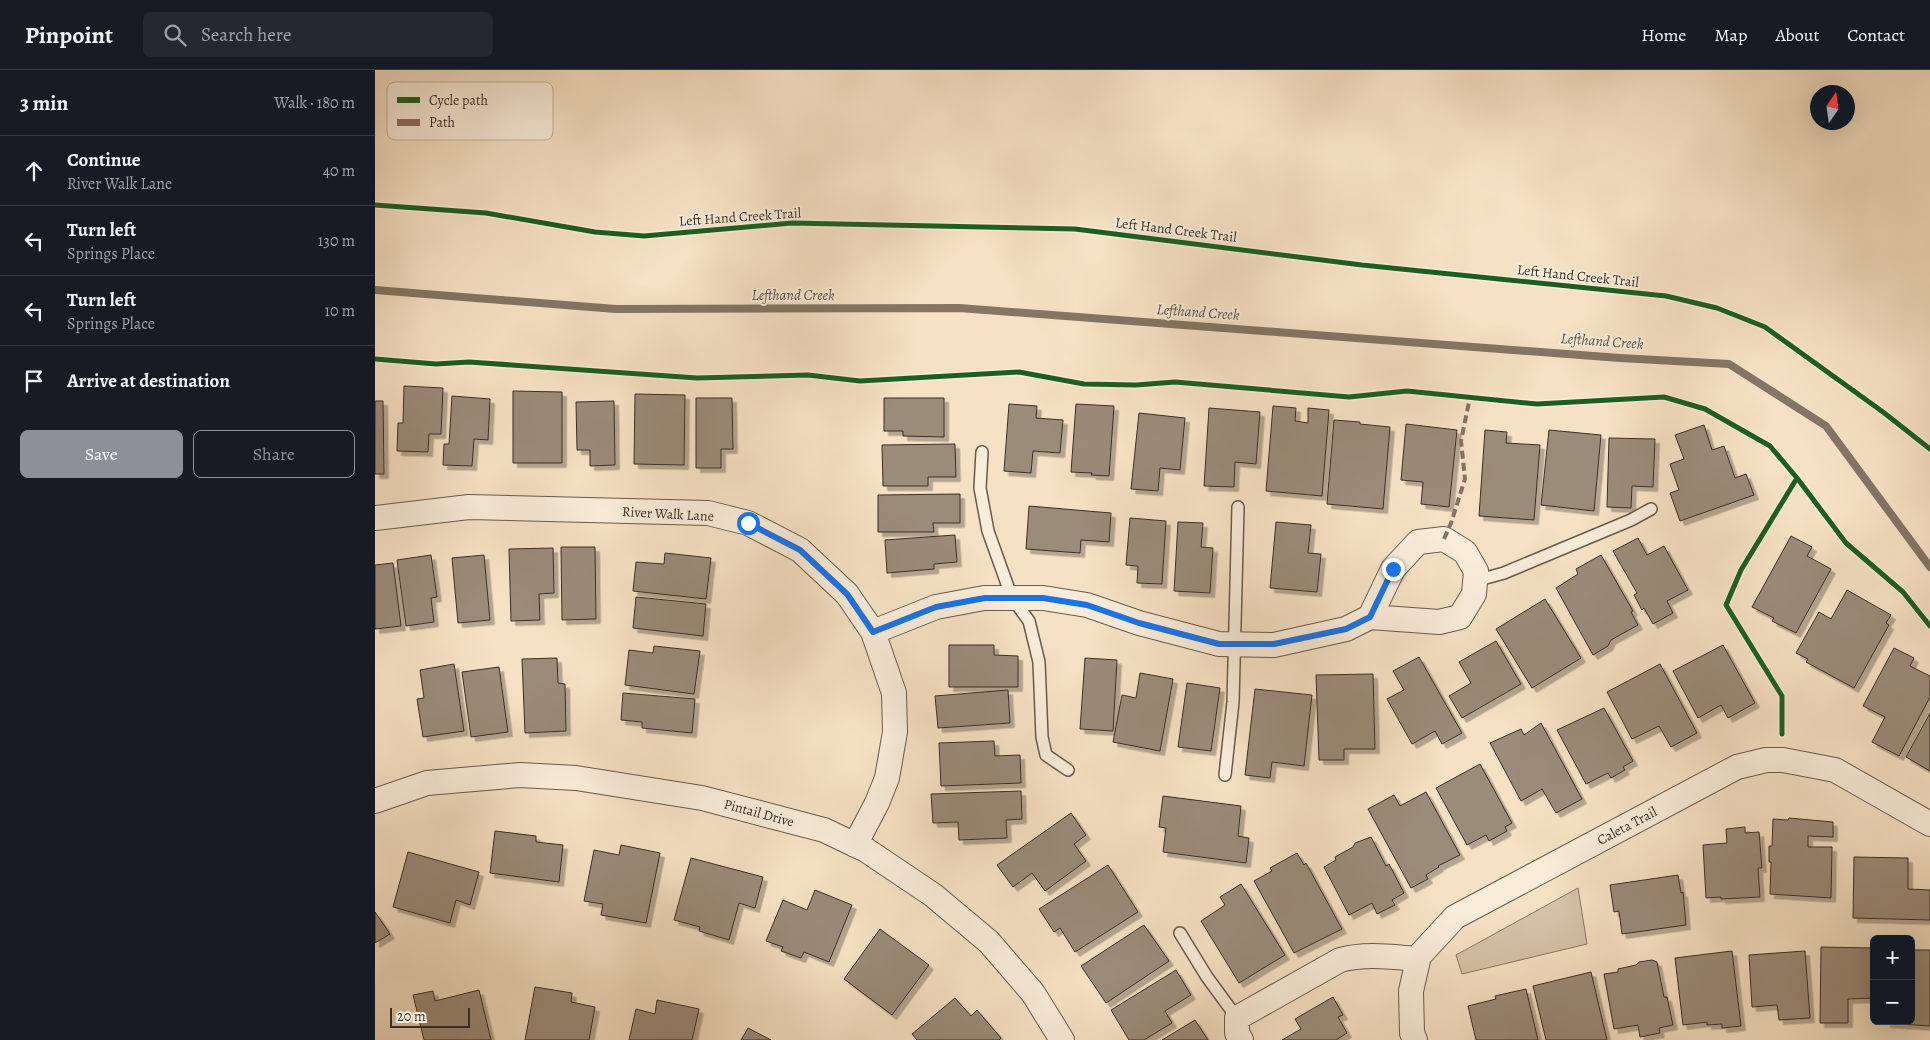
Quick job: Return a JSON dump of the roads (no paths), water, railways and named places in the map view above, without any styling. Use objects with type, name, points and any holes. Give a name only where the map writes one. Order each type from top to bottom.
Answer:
[{"type":"street","name":"River Walk Lane","points":[[375,518],[469,507],[708,513],[748,523],[800,550],[847,594],[873,632],[894,693],[895,732],[887,778],[877,803],[855,845]]},
{"type":"street","points":[[873,632],[936,607],[985,598],[1043,598],[1087,605],[1148,625],[1219,644],[1274,644],[1346,629],[1370,617],[1439,622],[1460,617],[1473,594],[1476,571],[1465,552],[1444,539],[1418,542],[1393,569],[1370,617]]},
{"type":"street","name":"Caleta Trail","points":[[1415,1040],[1412,1032],[1411,991],[1418,959],[1455,917],[1737,767],[1765,760],[1783,760],[1835,770],[1930,824]]},
{"type":"street","name":"Pintail Drive","points":[[375,801],[427,783],[520,775],[576,778],[702,798],[824,830],[855,845],[933,895],[989,942],[1033,993],[1062,1040]]},
{"type":"street","points":[[1239,1029],[1340,960],[1374,955],[1418,959]]},
{"type":"lane","points":[[982,452],[980,488],[988,531],[1012,598],[1029,622],[1039,662],[1042,737],[1046,755],[1068,770]]},
{"type":"lane","points":[[1225,775],[1233,702],[1238,507]]},
{"type":"lane","points":[[1475,581],[1503,573],[1631,520],[1651,509]]},
{"type":"lane","points":[[1180,933],[1239,1029]]},
{"type":"waterway","name":"Lefthand Creek","points":[[375,290],[616,309],[959,308],[1620,358],[1729,364],[1826,426],[1930,567]]}]
